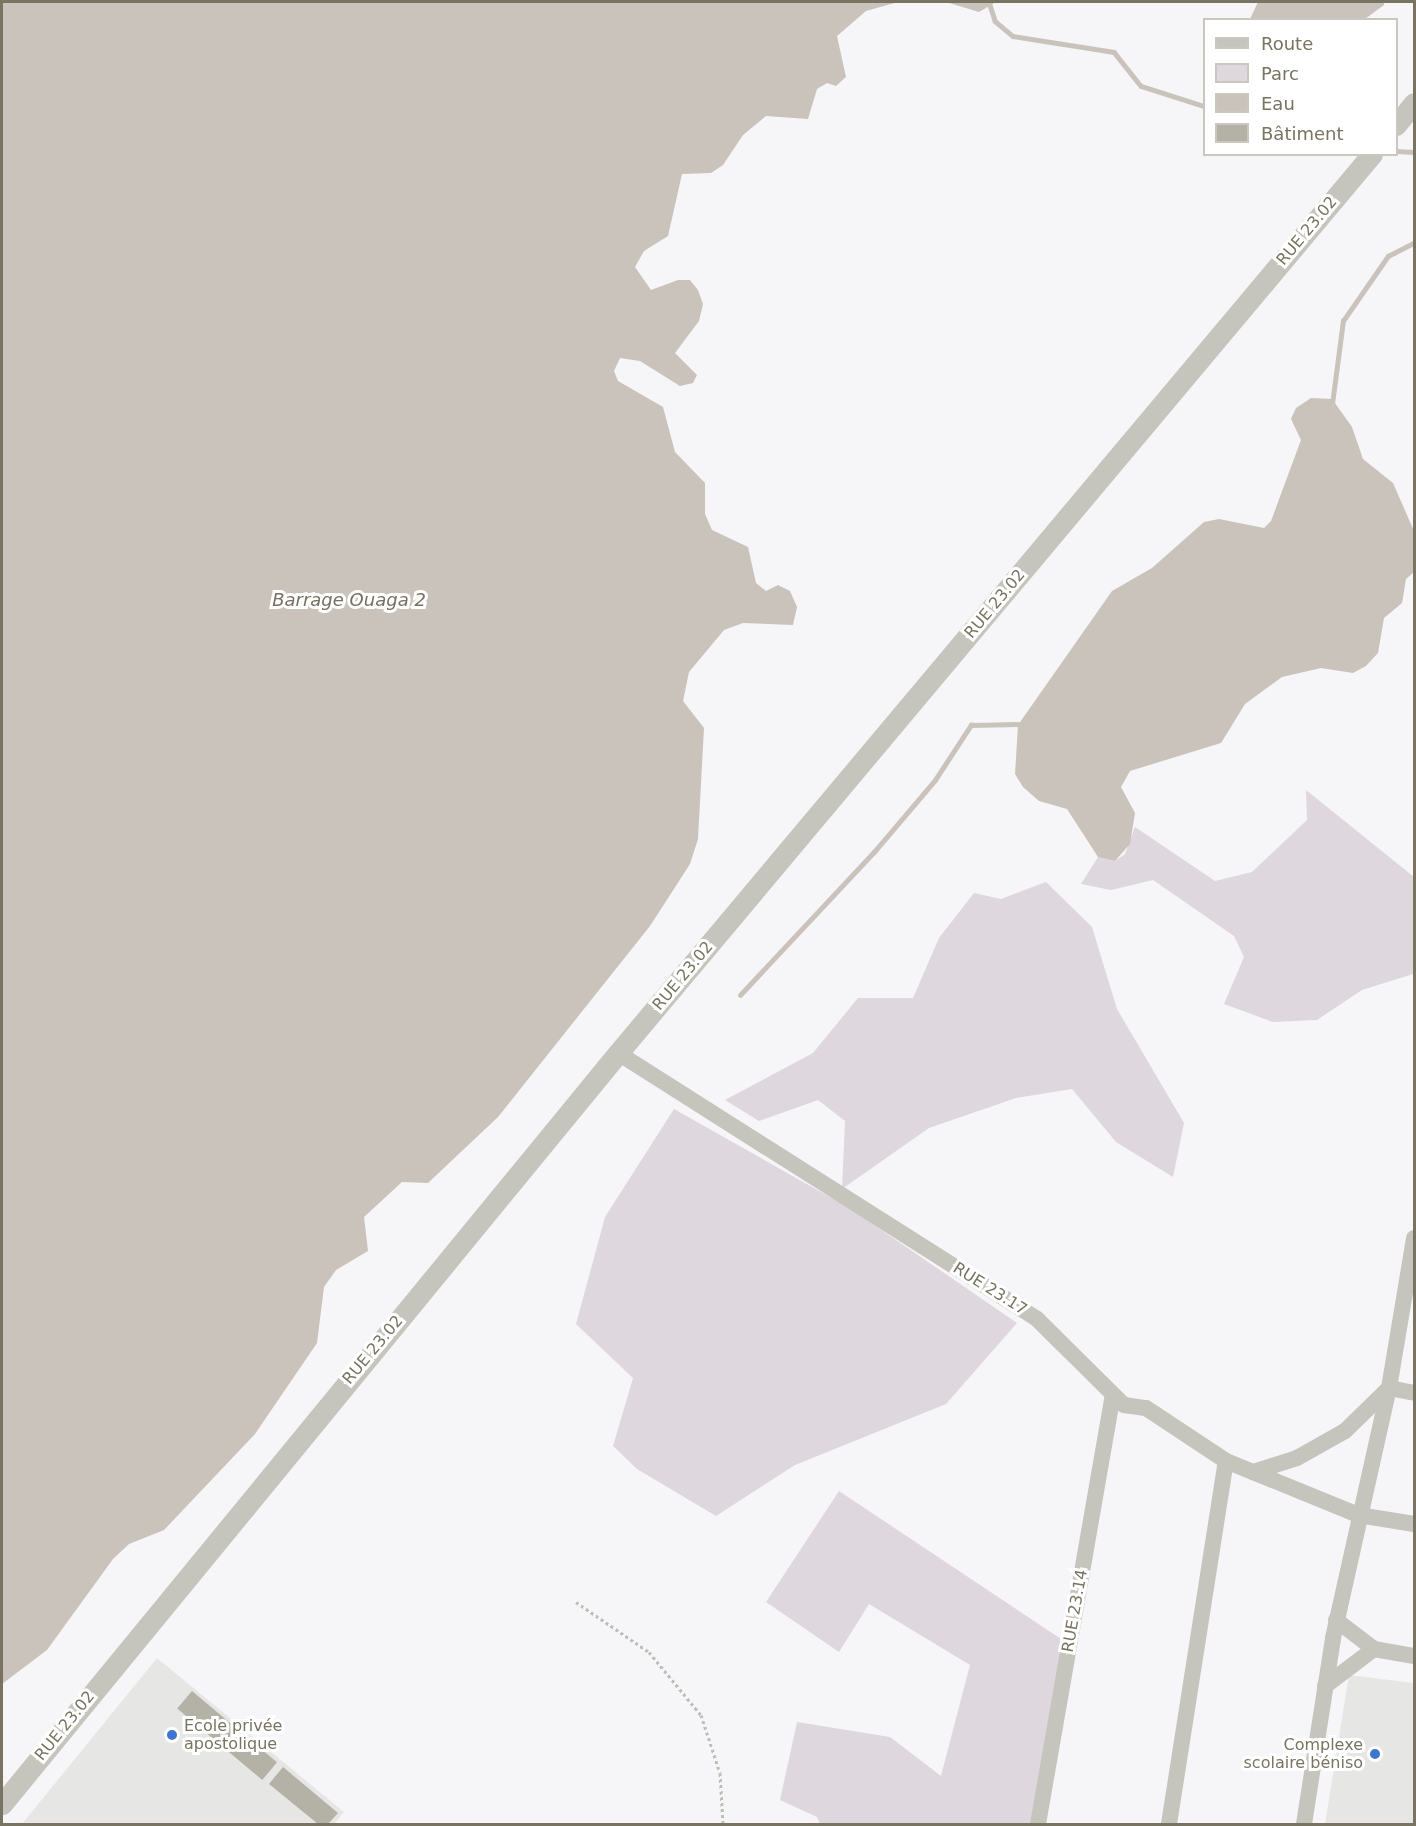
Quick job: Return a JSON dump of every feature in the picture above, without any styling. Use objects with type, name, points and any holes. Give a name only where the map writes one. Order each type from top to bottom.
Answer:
[{"type":"street","points":[[1398,123],[1414,103]]},
{"type":"street","name":"RUE 23.02","points":[[2,1804],[618,1053],[1370,156]]},
{"type":"street","name":"RUE 23.17","points":[[618,1053],[1037,1319],[1079,1357],[1112,1398]]},
{"type":"street","points":[[1304,1824],[1336,1620],[1358,1515],[1389,1388],[1414,1238]]},
{"type":"street","points":[[1389,1388],[1414,1393]]},
{"type":"street","points":[[1253,1472],[1297,1458],[1345,1431],[1389,1388]]},
{"type":"street","points":[[1112,1398],[1146,1408],[1227,1461],[1253,1472],[1358,1515],[1414,1524]]},
{"type":"street","name":"RUE 23.14","points":[[1038,1824],[1112,1398]]},
{"type":"street","points":[[1169,1824],[1227,1461]]},
{"type":"street","points":[[1336,1620],[1374,1649],[1414,1656]]},
{"type":"street","points":[[1325,1686],[1374,1649]]},
{"type":"path","points":[[576,1602],[649,1652],[701,1715],[720,1773],[723,1824]]},
{"type":"shaded area","name":"Ecole privée apostolique","points":[[157,1658],[344,1812],[334,1824],[22,1824]]},
{"type":"shaded area","name":"Complexe scolaire béniso","points":[[1349,1675],[1414,1683],[1414,1824],[1325,1824]]},
{"type":"green space","points":[[1306,790],[1414,877],[1413,974],[1362,990],[1317,1020],[1273,1022],[1224,1004],[1244,957],[1234,936],[1153,880],[1111,890],[1081,884],[1098,857],[1115,861],[1125,854],[1135,827],[1215,881],[1252,872],[1307,820]]},
{"type":"green space","points":[[1046,882],[1092,927],[1117,1009],[1184,1123],[1173,1177],[1116,1142],[1072,1089],[1016,1098],[929,1128],[842,1189],[845,1121],[818,1100],[759,1121],[725,1100],[813,1053],[858,998],[913,998],[939,938],[974,893],[1001,899]]},
{"type":"green space","points":[[674,1109],[851,1209],[1017,1323],[946,1404],[795,1465],[716,1516],[637,1469],[613,1446],[633,1378],[576,1324],[605,1217]]},
{"type":"green space","points":[[839,1491],[1064,1641],[1030,1824],[820,1824],[817,1817],[780,1800],[797,1722],[890,1737],[941,1776],[970,1665],[869,1604],[839,1652],[766,1602]]},
{"type":"water","name":"Barrage Ouaga 2","points":[[2,2],[898,2],[866,11],[837,36],[846,77],[836,86],[827,83],[817,89],[808,119],[766,116],[743,135],[723,165],[711,173],[682,174],[668,236],[644,251],[635,267],[651,290],[678,280],[690,280],[698,290],[703,304],[699,321],[675,353],[697,375],[693,383],[680,386],[640,361],[620,358],[614,371],[618,381],[663,407],[675,452],[705,483],[705,514],[712,530],[748,547],[756,583],[766,591],[778,585],[790,591],[797,607],[793,625],[743,623],[724,630],[689,672],[683,701],[704,728],[698,839],[690,864],[650,926],[498,1117],[428,1183],[402,1182],[364,1217],[368,1251],[336,1270],[324,1287],[317,1343],[255,1434],[164,1530],[129,1544],[113,1559],[47,1650],[2,1684]]},
{"type":"water","points":[[946,2],[996,2],[979,12]]},
{"type":"water","points":[[1258,2],[1384,2],[1384,5],[1366,18],[1250,18]]},
{"type":"water","points":[[1311,398],[1332,399],[1352,427],[1363,459],[1393,483],[1414,531],[1414,572],[1406,579],[1402,603],[1384,618],[1378,653],[1366,666],[1353,673],[1321,668],[1282,677],[1245,704],[1221,743],[1130,771],[1121,787],[1135,813],[1130,844],[1115,861],[1098,857],[1067,809],[1039,801],[1023,787],[1015,774],[1018,725],[1112,591],[1152,568],[1204,522],[1219,519],[1264,528],[1271,521],[1301,440],[1291,419],[1296,408]]},
{"type":"building","points":[[192,1691],[277,1762],[262,1780],[177,1709]]},
{"type":"building","points":[[283,1767],[338,1813],[328,1824],[318,1824],[269,1784]]},
{"type":"waterway","points":[[989,2],[995,21],[1013,36],[1114,52],[1141,86],[1203,106]]},
{"type":"waterway","points":[[1398,151],[1414,152]]},
{"type":"waterway","points":[[1332,404],[1343,321],[1388,256],[1414,243]]},
{"type":"waterway","points":[[740,995],[874,852],[935,780],[971,725],[1021,724]]},
{"type":"place","name":"Ecole privée apostolique","points":[[172,1735]]},
{"type":"place","name":"Complexe scolaire béniso","points":[[1375,1754]]}]
